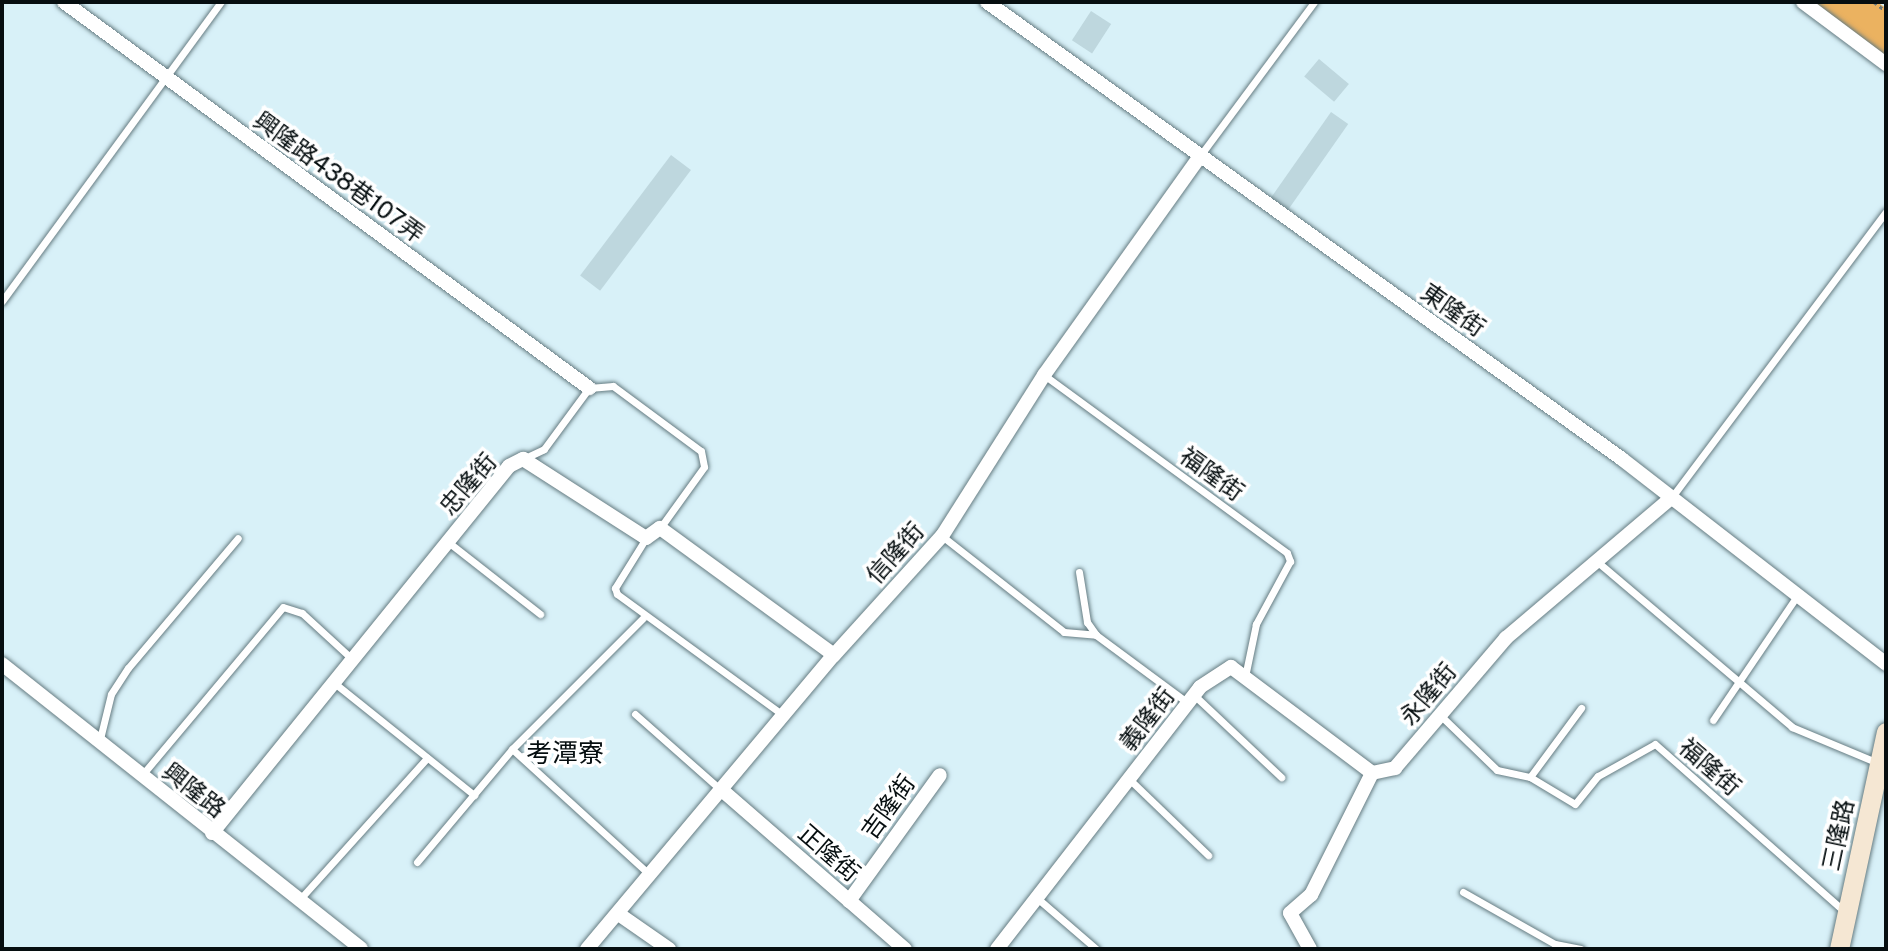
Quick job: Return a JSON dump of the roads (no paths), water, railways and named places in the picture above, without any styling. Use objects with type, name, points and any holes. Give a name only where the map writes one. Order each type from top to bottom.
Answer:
[{"type":"street","name":"興隆路438巷107弄","points":[[64,2],[589,388]]},
{"type":"street","name":"東隆街","points":[[987,2],[1671,498],[1886,664]]},
{"type":"street","points":[[1803,2],[1886,64]]},
{"type":"street","name":"信隆街","points":[[587,949],[620,915],[834,654],[942,536],[1044,375],[1199,158]]},
{"type":"street","name":"忠隆街","points":[[212,833],[509,466],[523,459],[646,538]]},
{"type":"street","name":"永隆街","points":[[1372,774],[1395,768],[1506,638],[1600,564],[1671,498]]},
{"type":"street","points":[[646,538],[660,528],[834,654]]},
{"type":"street","name":"義隆街","points":[[997,949],[1191,699],[1231,667],[1245,672]]},
{"type":"street","name":"興隆路","points":[[3,669],[99,747],[300,899],[361,949]]},
{"type":"street","points":[[1245,672],[1372,774],[1311,895],[1290,913],[1310,949]]},
{"type":"street","name":"三隆路","points":[[1839,949],[1886,732]]},
{"type":"street","name":"吉隆街","points":[[849,901],[940,775]]},
{"type":"street","name":"正隆街","points":[[723,791],[905,949]]},
{"type":"street","points":[[620,915],[669,949]]},
{"type":"lane","points":[[2,301],[221,2]]},
{"type":"lane","points":[[1199,158],[1314,2]]},
{"type":"lane","points":[[1671,498],[1886,212]]},
{"type":"lane","name":"福隆街","points":[[1044,375],[1287,553],[1290,561],[1256,624],[1245,672]]},
{"type":"lane","points":[[523,459],[544,449],[589,388],[613,386],[701,452],[704,467],[660,528]]},
{"type":"lane","points":[[942,536],[1064,632],[1096,635]]},
{"type":"lane","points":[[99,747],[111,694],[128,668],[238,538]]},
{"type":"lane","points":[[646,538],[615,588],[643,618],[783,716]]},
{"type":"lane","points":[[448,542],[540,614]]},
{"type":"lane","points":[[1600,564],[1808,738],[1879,763]]},
{"type":"lane","points":[[1079,572],[1087,622],[1096,635],[1191,699],[1281,777]]},
{"type":"lane","points":[[1713,720],[1798,595]]},
{"type":"lane","points":[[139,777],[283,607],[302,613],[352,659]]},
{"type":"lane","points":[[417,862],[512,750],[643,618]]},
{"type":"lane","points":[[333,682],[474,796]]},
{"type":"lane","points":[[1530,777],[1581,708]]},
{"type":"lane","points":[[635,714],[723,791]]},
{"type":"lane","name":"福隆街","points":[[1440,715],[1497,771],[1530,777],[1575,804],[1598,776],[1655,744],[1846,913]]},
{"type":"lane","points":[[512,750],[651,876]]},
{"type":"lane","points":[[300,899],[427,758]]},
{"type":"lane","points":[[1129,779],[1208,855]]},
{"type":"lane","points":[[1463,892],[1554,947],[1581,949]]},
{"type":"lane","points":[[1037,898],[1096,949]]},
{"type":"district","name":"考潭寮","points":[[565,753]]}]
